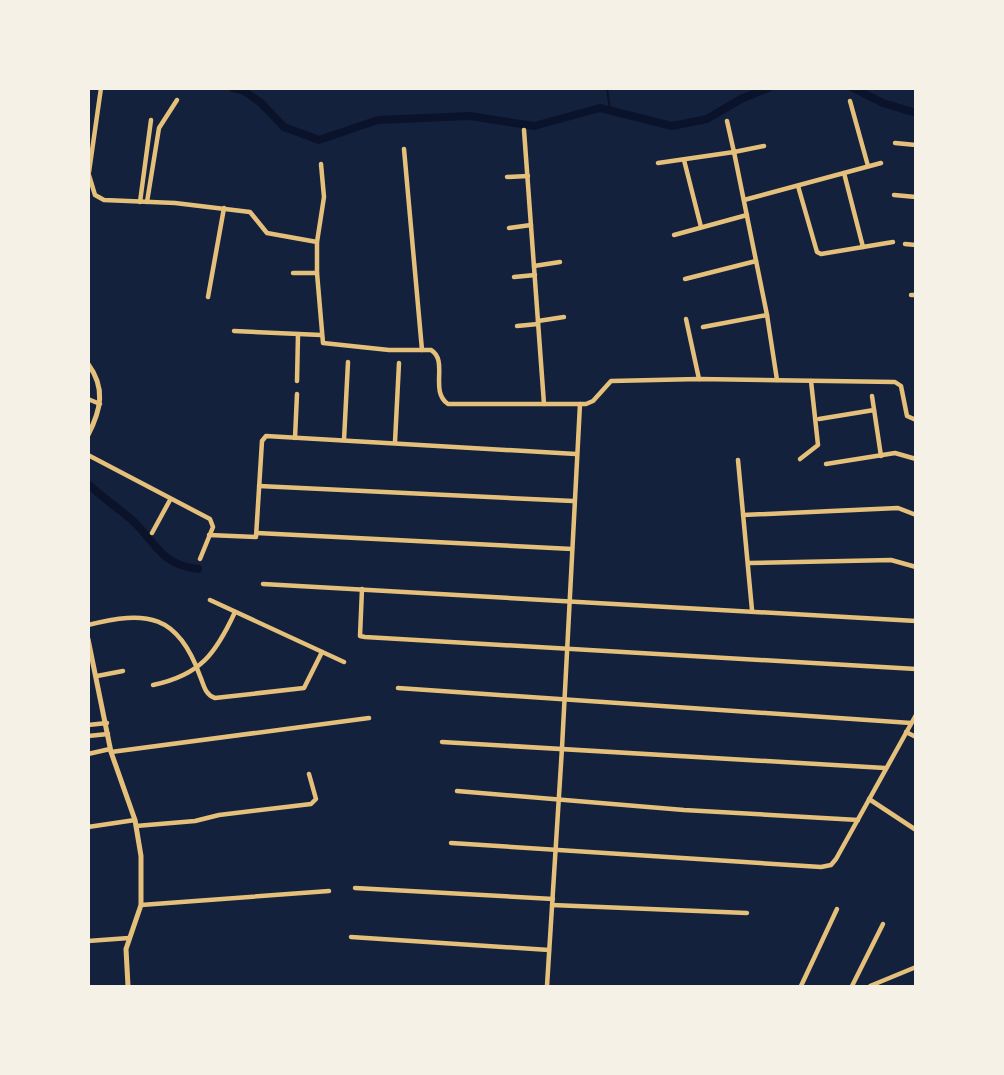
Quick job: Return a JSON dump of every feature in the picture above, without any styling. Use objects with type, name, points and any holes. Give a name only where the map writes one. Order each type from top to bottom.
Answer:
[{"type":"street","points":[[101,88],[89,172],[95,195],[99,199],[225,208],[250,212],[267,233],[312,239],[317,242]]},
{"type":"street","points":[[147,202],[159,128],[177,100]]},
{"type":"street","points":[[849,101],[868,166]]},
{"type":"street","points":[[140,202],[151,120]]},
{"type":"street","points":[[727,121],[767,315],[777,380]]},
{"type":"street","points":[[524,130],[544,404]]},
{"type":"street","points":[[895,143],[915,145]]},
{"type":"street","points":[[658,163],[764,146]]},
{"type":"street","points":[[404,149],[422,350]]},
{"type":"street","points":[[684,160],[701,227]]},
{"type":"street","points":[[744,200],[881,163]]},
{"type":"street","points":[[321,164],[324,197],[317,242],[317,273],[321,335],[325,344],[389,350],[422,350],[436,353],[439,393],[448,404],[580,404],[593,401],[611,381],[699,379],[895,382],[901,386],[907,416],[915,420]]},
{"type":"street","points":[[844,173],[863,247]]},
{"type":"street","points":[[507,177],[528,176]]},
{"type":"street","points":[[798,186],[818,252],[821,254],[893,242]]},
{"type":"street","points":[[894,195],[915,197]]},
{"type":"street","points":[[208,297],[225,208]]},
{"type":"street","points":[[674,235],[747,215]]},
{"type":"street","points":[[509,228],[531,225]]},
{"type":"street","points":[[905,244],[915,245]]},
{"type":"street","points":[[685,279],[756,261]]},
{"type":"street","points":[[534,266],[560,262]]},
{"type":"street","points":[[293,273],[317,273]]},
{"type":"street","points":[[514,277],[535,275]]},
{"type":"street","points":[[703,327],[767,315]]},
{"type":"street","points":[[517,326],[564,317]]},
{"type":"street","points":[[686,319],[699,379]]},
{"type":"street","points":[[234,331],[321,335]]},
{"type":"street","points":[[297,381],[298,334]]},
{"type":"street","points":[[344,440],[348,362]]},
{"type":"street","points":[[395,442],[399,363]]},
{"type":"street","points":[[88,364],[98,381],[100,404],[88,435]]},
{"type":"street","points":[[800,459],[818,445],[811,381]]},
{"type":"street","points":[[295,438],[297,394]]},
{"type":"street","points":[[872,396],[881,456]]},
{"type":"street","points":[[88,399],[100,404]]},
{"type":"street","points":[[547,987],[571,601],[573,501],[580,404]]},
{"type":"street","points":[[819,418],[874,410]]},
{"type":"street","points":[[209,535],[256,537],[263,437],[395,442],[576,454]]},
{"type":"street","points":[[825,464],[900,453],[915,459]]},
{"type":"street","points":[[88,455],[210,519],[213,522],[200,559]]},
{"type":"street","points":[[738,460],[752,610]]},
{"type":"street","points":[[259,486],[573,501]]},
{"type":"street","points":[[152,532],[170,500]]},
{"type":"street","points":[[743,515],[898,508],[915,515]]},
{"type":"street","points":[[257,533],[572,549]]},
{"type":"street","points":[[749,563],[891,560],[915,567]]},
{"type":"street","points":[[263,584],[915,621]]},
{"type":"street","points":[[362,589],[360,636],[440,643],[915,669]]},
{"type":"street","points":[[210,600],[344,662]]},
{"type":"street","points":[[153,685],[181,677],[216,650],[235,612]]},
{"type":"street","points":[[88,626],[131,616],[161,623],[181,639],[196,666],[206,692],[215,698],[298,690],[308,682],[322,652]]},
{"type":"street","points":[[88,639],[111,750],[136,823],[142,875],[141,905],[129,938],[126,962],[128,987]]},
{"type":"street","points":[[97,676],[123,671]]},
{"type":"street","points":[[398,688],[911,723]]},
{"type":"street","points":[[451,843],[821,867],[831,865],[915,715]]},
{"type":"street","points":[[88,754],[369,718]]},
{"type":"street","points":[[88,725],[107,723]]},
{"type":"street","points":[[906,732],[915,737]]},
{"type":"street","points":[[88,736],[108,734]]},
{"type":"street","points":[[442,742],[885,768]]},
{"type":"street","points":[[88,827],[195,821],[219,815],[311,804],[316,799],[309,774]]},
{"type":"street","points":[[457,791],[858,820]]},
{"type":"street","points":[[869,800],[915,830]]},
{"type":"street","points":[[355,888],[553,898]]},
{"type":"street","points":[[141,905],[329,891]]},
{"type":"street","points":[[552,905],[747,913]]},
{"type":"street","points":[[801,987],[837,909]]},
{"type":"street","points":[[852,987],[883,924]]},
{"type":"street","points":[[351,937],[549,950]]},
{"type":"street","points":[[88,941],[129,938]]},
{"type":"street","points":[[870,987],[915,968]]},
{"type":"waterway","points":[[233,88],[244,91],[260,102],[284,127],[319,140],[378,120],[470,116],[534,126],[600,108],[672,126],[707,119],[741,99],[768,88]]},
{"type":"waterway","points":[[607,88],[610,110]]},
{"type":"waterway","points":[[853,88],[883,103],[916,113]]},
{"type":"waterway","points":[[88,484],[132,520],[167,558],[185,567],[198,569]]}]
